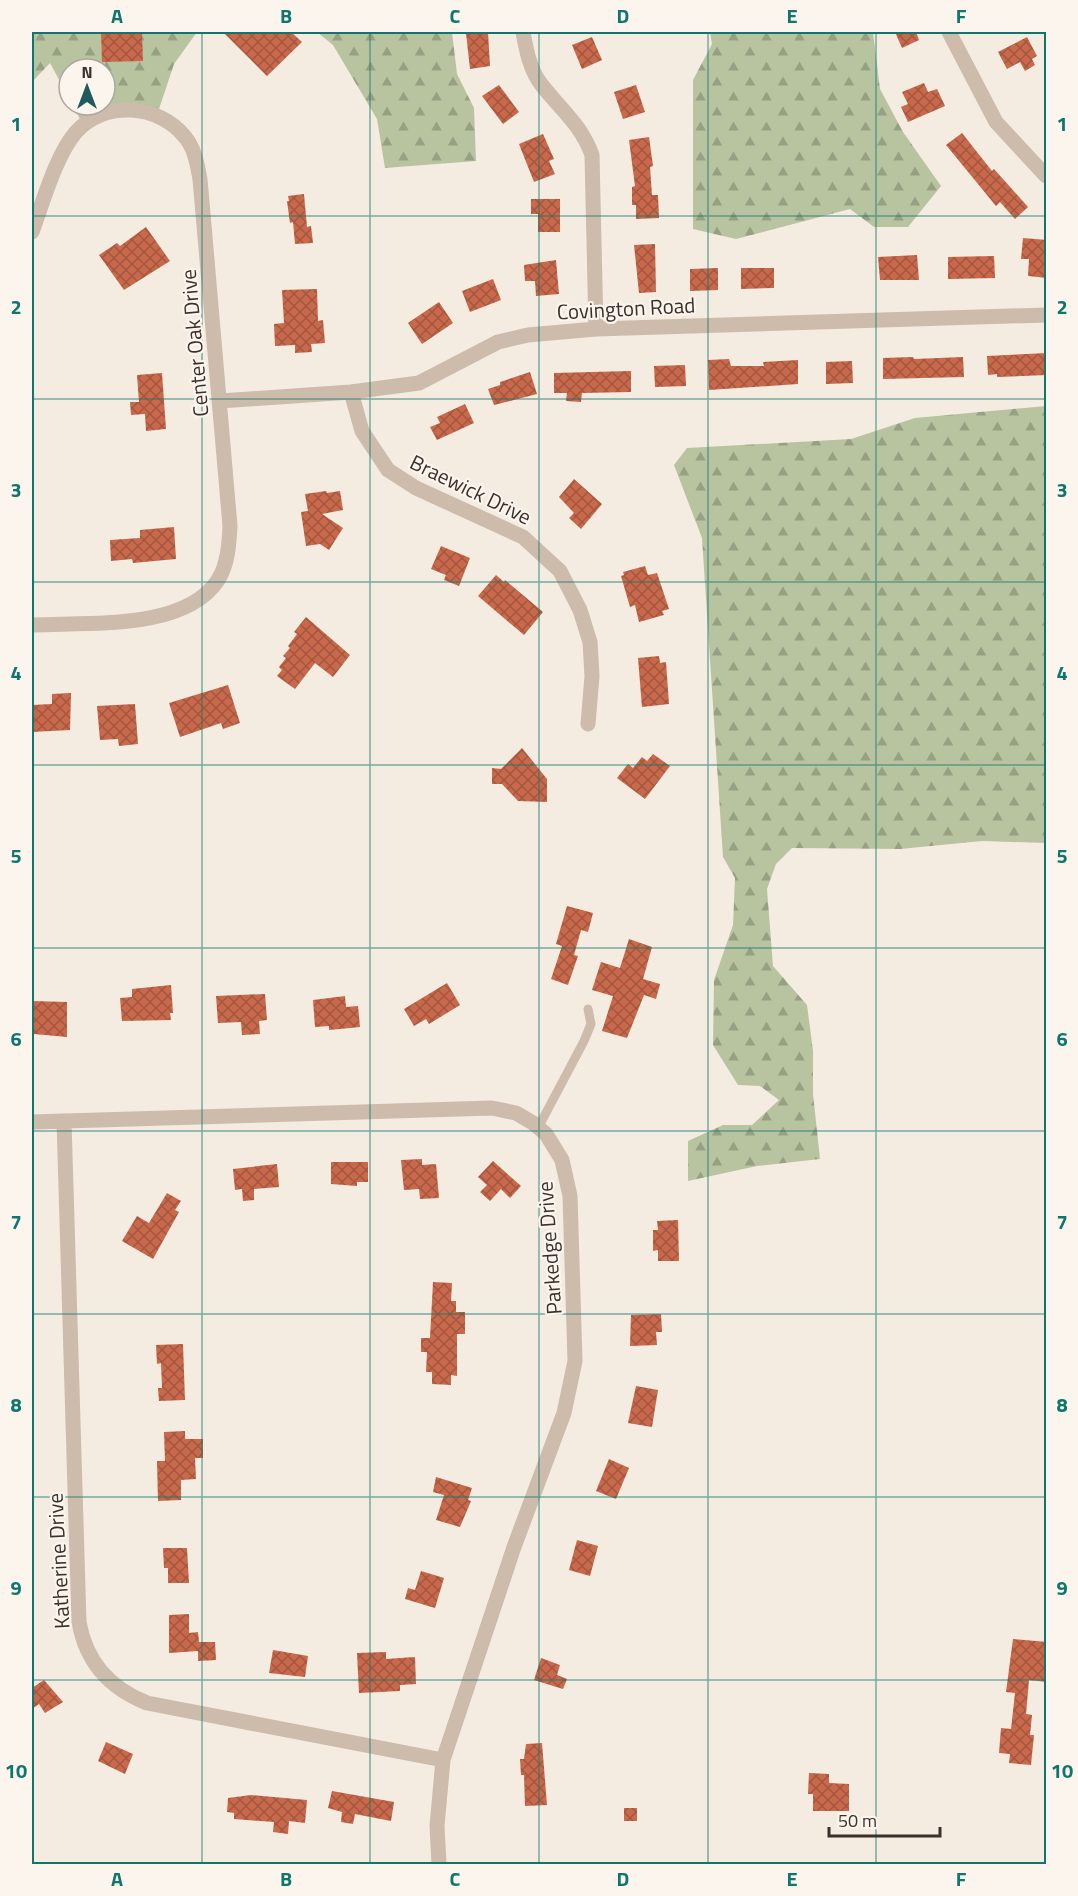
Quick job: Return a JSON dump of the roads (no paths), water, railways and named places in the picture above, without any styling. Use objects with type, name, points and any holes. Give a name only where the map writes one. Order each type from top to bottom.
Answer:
[{"type":"street","points":[[523,32],[527,52],[540,83],[577,123],[592,154],[596,329]]},
{"type":"street","points":[[949,32],[996,122],[1047,176]]},
{"type":"street","name":"Center Oak Drive","points":[[32,232],[69,141],[93,118],[116,111],[144,111],[168,120],[178,129],[192,149],[200,179],[230,526],[228,547],[218,580],[197,602],[167,616],[32,625]]},
{"type":"street","name":"Covington Road","points":[[220,401],[351,392],[419,383],[447,370],[485,346],[513,338],[596,329],[1047,315]]},
{"type":"street","name":"Braewick Drive","points":[[351,392],[362,431],[388,470],[416,488],[523,537],[560,571],[580,610],[590,642],[592,676],[588,724]]},
{"type":"street","name":"Parkedge Drive","points":[[32,1122],[479,1108],[516,1113],[538,1128],[562,1160],[568,1180],[575,1360],[564,1413],[514,1547],[443,1760],[437,1826],[439,1864]]},
{"type":"street","name":"Katherine Drive","points":[[64,1121],[79,1622],[82,1638],[95,1665],[119,1688],[147,1703],[443,1760]]},
{"type":"lane","points":[[538,1128],[584,1041],[591,1024],[588,1009]]}]
